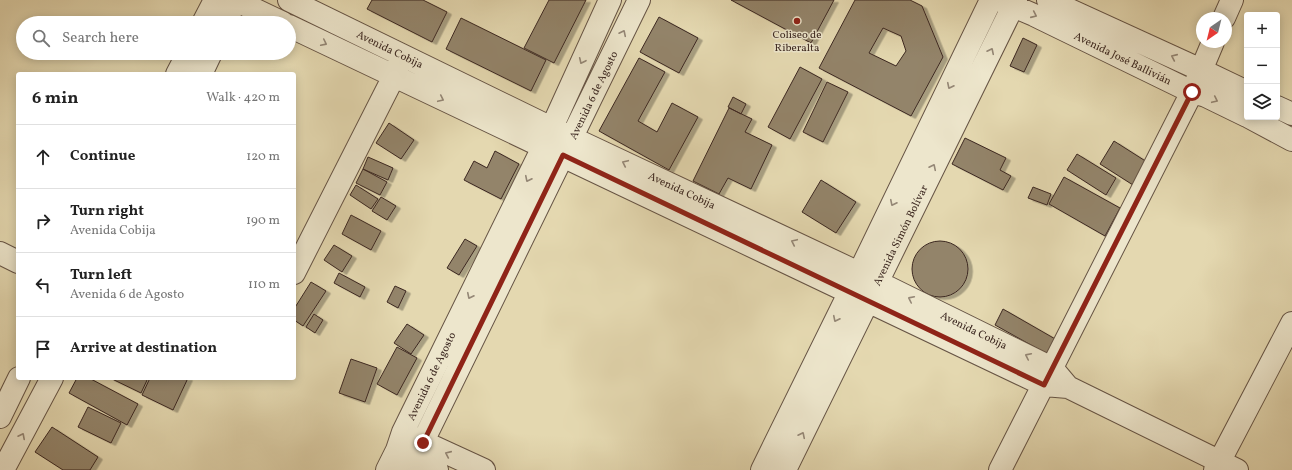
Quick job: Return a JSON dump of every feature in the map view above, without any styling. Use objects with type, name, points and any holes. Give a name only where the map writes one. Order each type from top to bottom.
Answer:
[{"type":"street","points":[[207,16],[215,0]]},
{"type":"street","points":[[228,16],[236,0],[269,16]]},
{"type":"street","name":"Avenida Cobija","points":[[289,0],[552,127],[559,147]]},
{"type":"street","name":"Avenida 6 de Agosto","points":[[552,127],[610,0]]},
{"type":"street","name":"Avenida 6 de Agosto","points":[[387,470],[409,451],[559,147],[639,0]]},
{"type":"street","name":"Avenida Simón Bolívar","points":[[785,470],[863,287],[991,0]]},
{"type":"street","name":"Avenida José Ballivián","points":[[1048,0],[1244,91]]},
{"type":"street","points":[[1227,12],[1232,0]]},
{"type":"street","name":"Avenida Simón Bolívar","points":[[762,470],[863,287],[1009,2]]},
{"type":"street","name":"Avenida José Ballivián","points":[[1009,2],[1192,92],[1206,96],[1244,115]]},
{"type":"street","name":"Avenida Cobija","points":[[296,29],[394,76],[559,147],[863,287],[1048,376],[1068,388],[1224,467]]},
{"type":"street","points":[[1000,470],[1192,92],[1211,48]]},
{"type":"street","points":[[296,269],[394,76],[402,55]]},
{"type":"street","points":[[178,72],[184,60]]},
{"type":"street","points":[[202,72],[208,60]]},
{"type":"street","points":[[1280,108],[1292,114]]},
{"type":"street","name":"Avenida José Ballivián","points":[[1254,120],[1292,140]]},
{"type":"street","points":[[0,253],[16,261]]},
{"type":"street","points":[[1224,467],[1292,323]]},
{"type":"street","points":[[0,417],[18,380]]},
{"type":"street","points":[[3,470],[51,380]]},
{"type":"street","points":[[409,451],[437,470]]},
{"type":"street","points":[[409,451],[484,470]]},
{"type":"building","points":[[372,0],[423,0],[447,12],[432,42],[367,9]]},
{"type":"building","points":[[549,0],[586,0],[554,63],[524,48]]},
{"type":"building","name":"Coliseo de Riberalta","points":[[731,0],[834,0],[811,43]]},
{"type":"building","points":[[855,0],[910,0],[922,6],[943,57],[911,116],[819,68]],"holes":[[[883,28],[901,36],[906,51],[896,66],[869,53]]]},
{"type":"building","points":[[659,17],[698,38],[679,73],[640,52]]},
{"type":"building","points":[[461,18],[546,60],[531,91],[446,49]]},
{"type":"building","points":[[1023,38],[1037,45],[1024,72],[1010,66]]},
{"type":"building","points":[[639,58],[665,72],[638,121],[657,132],[672,103],[698,117],[669,170],[599,131]]},
{"type":"building","points":[[800,67],[822,79],[790,139],[768,127]]},
{"type":"building","points":[[827,82],[848,92],[823,142],[803,132]]},
{"type":"building","points":[[733,97],[746,104],[741,114],[728,107]]},
{"type":"building","points":[[729,108],[752,119],[745,132],[772,145],[751,189],[728,178],[719,194],[693,181]]},
{"type":"building","points":[[389,123],[414,140],[401,159],[376,143]]},
{"type":"building","points":[[965,138],[1006,158],[1000,170],[1011,176],[1003,190],[952,164]]},
{"type":"building","points":[[1114,141],[1147,162],[1133,185],[1100,164]]},
{"type":"building","points":[[495,151],[519,164],[501,199],[464,180],[474,161],[487,168]]},
{"type":"building","points":[[1077,154],[1116,178],[1106,195],[1067,170]]},
{"type":"building","points":[[368,157],[393,168],[388,180],[363,169]]},
{"type":"building","points":[[363,169],[387,182],[380,195],[356,183]]},
{"type":"building","points":[[1064,177],[1120,208],[1105,236],[1049,204]]},
{"type":"building","points":[[821,180],[856,202],[836,233],[802,212]]},
{"type":"building","points":[[356,185],[378,199],[371,209],[350,195]]},
{"type":"building","points":[[1033,187],[1051,194],[1047,205],[1028,198]]},
{"type":"building","points":[[381,197],[396,206],[387,220],[372,211]]},
{"type":"building","points":[[351,215],[381,231],[371,250],[342,234]]},
{"type":"building","points":[[465,239],[477,246],[459,275],[447,268]]},
{"type":"building","points":[[934,241],[946,241],[956,245],[964,253],[968,263],[968,275],[964,285],[956,293],[946,297],[934,297],[924,293],[916,285],[912,275],[912,263],[916,253],[924,245]]},
{"type":"building","points":[[334,245],[352,256],[342,272],[324,260]]},
{"type":"building","points":[[339,273],[365,287],[360,297],[334,283]]},
{"type":"building","points":[[311,282],[326,291],[303,326],[296,321],[296,306]]},
{"type":"building","points":[[395,286],[406,291],[398,308],[387,302]]},
{"type":"building","points":[[1003,309],[1057,340],[1049,355],[995,325]]},
{"type":"building","points":[[314,314],[323,320],[315,333],[306,327]]},
{"type":"building","points":[[407,324],[424,335],[411,354],[394,343]]},
{"type":"building","points":[[397,347],[417,358],[397,395],[377,384]]},
{"type":"building","points":[[351,359],[377,368],[365,402],[339,393]]},
{"type":"building","points":[[76,380],[93,380],[138,404],[127,425],[69,393]]},
{"type":"building","points":[[114,380],[147,380],[141,393]]},
{"type":"building","points":[[149,380],[187,380],[173,410],[142,395]]},
{"type":"building","points":[[88,407],[121,423],[111,443],[78,427]]},
{"type":"building","points":[[52,427],[98,457],[90,470],[63,470],[35,452]]},
{"type":"place","name":"Coliseo de Riberalta","points":[[797,21]]},
{"type":"route","points":[[423,443],[563,155],[1044,385],[1192,92]]}]
